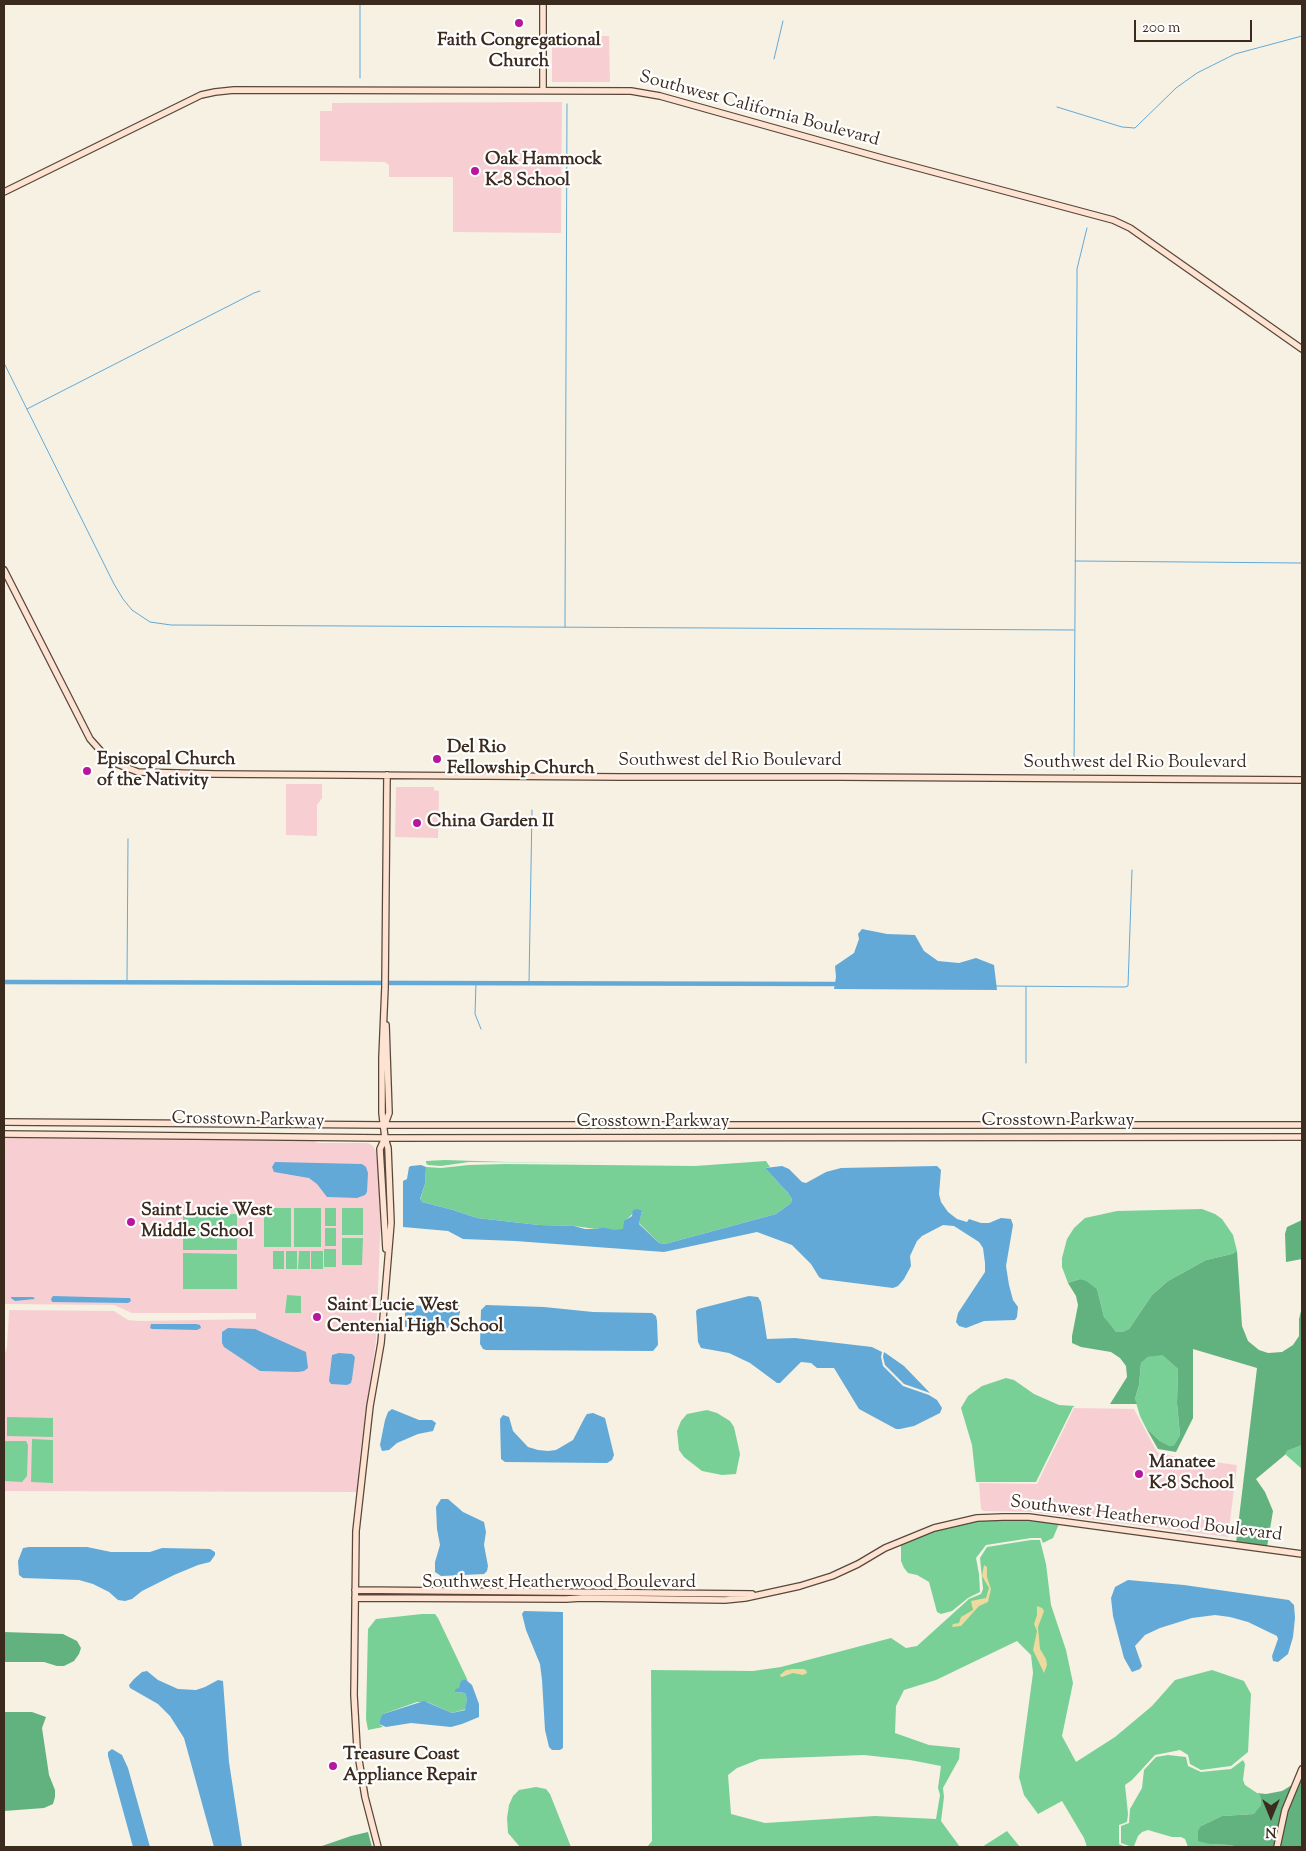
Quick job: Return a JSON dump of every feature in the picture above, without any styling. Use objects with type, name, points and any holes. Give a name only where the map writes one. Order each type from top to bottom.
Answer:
[{"type":"street","points":[[543,4],[543,90]]},
{"type":"street","name":"Southwest California Boulevard","points":[[4,192],[201,95],[215,92],[234,90],[631,91],[660,96],[1113,220],[1130,228],[1302,349]]},
{"type":"street","name":"Southwest del Rio Boulevard","points":[[4,570],[90,739],[98,750],[117,764],[138,772],[1302,780]]},
{"type":"street","points":[[378,1847],[365,1797],[357,1748],[354,1695],[356,1531],[370,1406],[381,1342],[387,1256],[380,1149],[385,1138],[382,1113],[382,1058],[385,1020],[387,775]]},
{"type":"street","name":"Crosstown Parkway","points":[[4,1122],[384,1125],[1302,1125]]},
{"type":"street","name":"Crosstown Parkway","points":[[4,1134],[385,1138],[1302,1138]]},
{"type":"street","name":"Southwest Heatherwood Boulevard","points":[[355,1598],[725,1600],[800,1586],[832,1576],[909,1538],[934,1528],[977,1518],[1003,1516],[1302,1554]]},
{"type":"street","name":"Southwest Heatherwood Boulevard","points":[[355,1590],[761,1594]]},
{"type":"street","points":[[1277,1847],[1285,1810],[1302,1769]]},
{"type":"shaded area","points":[[552,36],[609,36],[610,82],[552,82]]},
{"type":"shaded area","name":"Oak Hammock K-8 School","points":[[562,102],[561,233],[453,232],[453,177],[389,177],[389,165],[385,162],[320,161],[320,111],[332,111],[332,103]]},
{"type":"shaded area","points":[[286,784],[322,784],[322,798],[317,805],[317,836],[286,835]]},
{"type":"shaded area","points":[[396,787],[434,787],[434,790],[439,791],[438,838],[395,837]]},
{"type":"shaded area","name":"Saint Lucie West Centenial High School","points":[[4,1137],[310,1139],[318,1143],[368,1143],[373,1146],[376,1151],[381,1212],[376,1341],[361,1446],[357,1492],[4,1491],[4,1356],[7,1347],[9,1310],[114,1311],[128,1320],[140,1321],[256,1319],[256,1313],[132,1313],[114,1305],[4,1304]]},
{"type":"shaded area","name":"Manatee K-8 School","points":[[1074,1408],[1134,1409],[1157,1452],[1176,1457],[1237,1465],[1228,1537],[1033,1512],[983,1511],[981,1509],[979,1483],[1037,1484]]},
{"type":"green space","points":[[426,1161],[621,1163],[469,1162],[441,1166],[428,1165],[426,1163]]},
{"type":"green space","points":[[766,1161],[770,1167],[765,1168],[788,1193],[792,1199],[791,1203],[776,1214],[665,1244],[659,1243],[639,1223],[642,1210],[638,1209],[627,1219],[623,1230],[612,1230],[603,1227],[596,1229],[539,1225],[477,1218],[420,1200],[425,1184],[426,1167],[441,1168],[506,1164],[695,1166]]},
{"type":"green space","points":[[264,1208],[291,1208],[291,1247],[264,1247]]},
{"type":"green space","points":[[294,1208],[321,1208],[321,1247],[294,1247]]},
{"type":"green space","points":[[325,1208],[336,1208],[336,1226],[325,1226]]},
{"type":"green space","points":[[342,1208],[363,1208],[363,1235],[342,1235]]},
{"type":"green space","points":[[1202,1209],[1222,1219],[1233,1235],[1237,1251],[1206,1260],[1168,1281],[1152,1295],[1129,1329],[1116,1332],[1109,1325],[1104,1317],[1097,1289],[1080,1279],[1068,1283],[1062,1267],[1062,1258],[1067,1239],[1074,1228],[1085,1218],[1117,1211]]},
{"type":"green space","points":[[183,1214],[237,1214],[237,1250],[183,1250]]},
{"type":"green space","points":[[1302,1220],[1302,1259],[1286,1262],[1285,1234],[1287,1227]]},
{"type":"green space","points":[[325,1228],[336,1228],[336,1246],[325,1246]]},
{"type":"green space","points":[[342,1238],[363,1238],[362,1265],[342,1265]]},
{"type":"green space","points":[[324,1249],[336,1249],[336,1267],[324,1267]]},
{"type":"green space","points":[[273,1251],[284,1251],[284,1269],[273,1269]]},
{"type":"green space","points":[[286,1251],[297,1251],[297,1269],[286,1269]]},
{"type":"green space","points":[[299,1251],[310,1251],[310,1269],[298,1269]]},
{"type":"green space","points":[[311,1251],[323,1251],[323,1269],[311,1269]]},
{"type":"green space","points":[[1237,1251],[1242,1326],[1248,1341],[1259,1350],[1268,1353],[1282,1352],[1293,1345],[1299,1336],[1299,1319],[1302,1307],[1302,1445],[1287,1451],[1286,1454],[1256,1479],[1265,1492],[1273,1511],[1267,1547],[1236,1543],[1257,1368],[1193,1349],[1193,1418],[1176,1452],[1158,1449],[1146,1428],[1160,1441],[1170,1446],[1174,1445],[1180,1435],[1177,1403],[1178,1369],[1162,1355],[1148,1357],[1141,1363],[1139,1385],[1135,1399],[1137,1404],[1110,1404],[1127,1377],[1126,1366],[1120,1358],[1111,1352],[1081,1347],[1072,1343],[1078,1305],[1076,1296],[1068,1283],[1080,1279],[1097,1289],[1104,1317],[1116,1332],[1122,1332],[1129,1329],[1152,1295],[1168,1281],[1206,1260]]},
{"type":"green space","points":[[183,1253],[237,1254],[237,1289],[183,1289]]},
{"type":"green space","points":[[287,1295],[301,1296],[301,1313],[285,1313]]},
{"type":"green space","points":[[1162,1355],[1178,1369],[1177,1403],[1180,1435],[1174,1445],[1170,1446],[1160,1441],[1146,1428],[1135,1399],[1139,1385],[1141,1363],[1148,1357]]},
{"type":"green space","points":[[1006,1378],[1014,1380],[1034,1394],[1059,1405],[1075,1406],[1036,1482],[976,1482],[972,1445],[961,1408],[968,1396],[982,1386]]},
{"type":"green space","points":[[707,1410],[717,1413],[730,1421],[734,1427],[740,1454],[736,1474],[722,1475],[702,1471],[684,1457],[679,1450],[677,1431],[681,1421],[687,1414]]},
{"type":"green space","points":[[7,1417],[53,1418],[53,1437],[7,1436]]},
{"type":"green space","points":[[32,1439],[53,1440],[53,1483],[31,1482]]},
{"type":"green space","points":[[4,1441],[26,1441],[28,1445],[27,1476],[22,1482],[4,1481]]},
{"type":"green space","points":[[1302,1445],[1302,1469],[1286,1455],[1287,1451]]},
{"type":"green space","points":[[1022,1519],[1059,1524],[1053,1538],[1043,1543],[1041,1538],[1031,1538],[986,1545],[976,1558],[980,1592],[968,1598],[952,1611],[941,1614],[937,1612],[929,1582],[917,1575],[908,1573],[904,1568],[901,1561],[901,1543],[935,1530],[977,1521]]},
{"type":"green space","points":[[1040,1540],[1046,1564],[1051,1605],[1066,1650],[1073,1683],[1062,1736],[1076,1762],[1115,1737],[1152,1706],[1175,1680],[1212,1670],[1244,1681],[1251,1694],[1248,1752],[1231,1766],[1201,1770],[1190,1764],[1188,1755],[1180,1750],[1155,1755],[1125,1785],[1128,1814],[1127,1822],[1119,1825],[1119,1844],[1126,1847],[1087,1847],[1084,1838],[1062,1801],[1038,1814],[1024,1795],[1019,1777],[1033,1673],[1031,1655],[1017,1641],[936,1680],[904,1690],[896,1706],[895,1733],[929,1745],[960,1748],[959,1759],[943,1788],[944,1797],[941,1821],[960,1847],[647,1847],[652,1841],[651,1670],[753,1671],[781,1667],[891,1638],[906,1648],[917,1646],[969,1599],[981,1594],[983,1589],[980,1558],[987,1547]],"holes":[[[864,1755],[910,1760],[941,1766],[938,1788],[940,1795],[936,1819],[875,1816],[765,1823],[731,1814],[728,1775],[737,1768],[760,1759]]]},
{"type":"green space","points":[[435,1614],[438,1618],[468,1681],[465,1679],[455,1692],[465,1693],[467,1699],[466,1709],[452,1713],[427,1702],[417,1702],[383,1714],[379,1724],[383,1727],[368,1730],[366,1719],[368,1629],[376,1619]]},
{"type":"green space","points":[[4,1632],[63,1634],[77,1641],[81,1648],[74,1661],[64,1666],[44,1662],[4,1662]]},
{"type":"green space","points":[[4,1712],[32,1712],[46,1717],[42,1728],[49,1775],[55,1790],[53,1804],[44,1808],[4,1811]]},
{"type":"green space","points":[[1168,1755],[1186,1757],[1188,1766],[1201,1772],[1231,1769],[1243,1760],[1245,1764],[1243,1780],[1245,1785],[1260,1795],[1261,1805],[1259,1809],[1254,1814],[1222,1816],[1201,1826],[1210,1844],[1238,1847],[1188,1847],[1185,1839],[1181,1837],[1172,1837],[1148,1830],[1138,1836],[1132,1847],[1121,1843],[1121,1826],[1129,1823],[1130,1809],[1142,1788],[1144,1770],[1156,1757]]},
{"type":"green space","points":[[1302,1774],[1302,1847],[1279,1847],[1287,1810]]},
{"type":"green space","points":[[1295,1779],[1283,1809],[1275,1847],[1238,1847],[1198,1841],[1198,1831],[1201,1826],[1222,1816],[1254,1814],[1261,1805],[1260,1795],[1257,1793],[1266,1794],[1282,1791],[1292,1785]]},
{"type":"green space","points":[[536,1787],[546,1789],[550,1794],[571,1847],[520,1847],[508,1833],[507,1818],[513,1796],[519,1790]]},
{"type":"green space","points":[[1007,1831],[1020,1847],[982,1847]]},
{"type":"green space","points":[[368,1832],[372,1847],[319,1847],[351,1836]]},
{"type":"sand","points":[[984,1565],[987,1567],[987,1577],[991,1589],[988,1602],[979,1606],[961,1626],[952,1627],[953,1624],[959,1623],[961,1617],[973,1610],[971,1601],[986,1598],[989,1588],[982,1576]]},
{"type":"sand","points":[[1037,1606],[1044,1611],[1038,1627],[1040,1649],[1047,1665],[1044,1673],[1033,1650],[1037,1631],[1034,1624]]},
{"type":"sand","points":[[803,1669],[807,1673],[803,1675],[793,1673],[780,1676],[786,1670]]},
{"type":"water","points":[[862,929],[887,934],[915,935],[924,951],[938,961],[959,963],[976,958],[994,965],[997,990],[834,989],[835,966],[854,953],[859,939],[858,934]]},
{"type":"water","points":[[275,1162],[362,1164],[366,1167],[368,1173],[367,1192],[365,1195],[357,1198],[327,1197],[317,1184],[309,1178],[274,1172],[272,1167]]},
{"type":"water","points":[[421,1165],[426,1167],[425,1184],[420,1199],[422,1202],[477,1218],[539,1225],[574,1226],[585,1229],[603,1227],[614,1230],[623,1229],[624,1221],[632,1216],[633,1210],[638,1209],[642,1210],[639,1224],[659,1243],[665,1244],[776,1214],[791,1203],[792,1199],[788,1193],[765,1168],[782,1166],[789,1169],[802,1182],[806,1183],[826,1172],[841,1168],[937,1166],[941,1170],[939,1194],[941,1202],[948,1212],[957,1219],[967,1222],[969,1219],[981,1223],[989,1223],[1001,1218],[1011,1219],[1013,1225],[1006,1266],[1013,1300],[1018,1307],[1017,1317],[1015,1320],[984,1321],[966,1328],[959,1326],[956,1322],[958,1313],[985,1272],[985,1263],[983,1248],[979,1242],[954,1226],[943,1225],[922,1236],[917,1241],[910,1256],[911,1266],[904,1279],[898,1286],[893,1288],[822,1279],[811,1264],[792,1245],[757,1232],[664,1252],[463,1239],[448,1231],[403,1227],[403,1181],[407,1179],[409,1167]]},
{"type":"water","points":[[53,1296],[130,1298],[131,1301],[128,1303],[52,1302]]},
{"type":"water","points":[[749,1296],[758,1297],[761,1302],[767,1339],[795,1338],[872,1347],[882,1352],[883,1366],[903,1386],[929,1395],[937,1400],[942,1408],[940,1413],[914,1426],[896,1429],[859,1409],[834,1368],[817,1368],[811,1363],[801,1362],[780,1383],[777,1383],[750,1363],[729,1353],[701,1348],[698,1342],[696,1311]]},
{"type":"water","points":[[11,1297],[33,1297],[35,1299],[15,1301]]},
{"type":"water","points":[[429,1304],[459,1305],[460,1312],[456,1328],[405,1327],[405,1308],[410,1305],[425,1306]]},
{"type":"water","points":[[486,1305],[544,1307],[593,1312],[652,1313],[656,1316],[657,1321],[658,1345],[653,1351],[486,1350],[480,1344],[481,1310]]},
{"type":"water","points":[[151,1324],[196,1324],[200,1325],[201,1328],[197,1330],[152,1329],[150,1328]]},
{"type":"water","points":[[228,1328],[255,1329],[306,1352],[308,1368],[298,1372],[260,1371],[224,1347],[222,1332]]},
{"type":"water","points":[[884,1352],[904,1366],[930,1393],[904,1384],[885,1365]]},
{"type":"water","points":[[339,1353],[352,1354],[355,1357],[351,1383],[347,1385],[331,1384],[329,1381],[332,1355]]},
{"type":"water","points":[[392,1409],[419,1420],[432,1420],[436,1423],[433,1431],[418,1434],[397,1443],[389,1450],[382,1451],[380,1445],[385,1420],[388,1412]]},
{"type":"water","points":[[593,1413],[605,1418],[614,1455],[612,1460],[607,1463],[505,1462],[501,1459],[500,1419],[503,1415],[509,1417],[513,1431],[528,1447],[548,1451],[556,1450],[573,1440],[587,1414]]},
{"type":"water","points":[[441,1499],[448,1499],[463,1512],[484,1522],[486,1532],[484,1545],[488,1566],[484,1574],[441,1576],[435,1572],[435,1562],[440,1545],[436,1507]]},
{"type":"water","points":[[87,1547],[111,1552],[150,1552],[162,1548],[210,1549],[215,1552],[215,1555],[210,1562],[174,1575],[142,1591],[132,1599],[125,1601],[118,1600],[109,1592],[93,1584],[79,1580],[23,1578],[19,1575],[18,1561],[23,1548]]},
{"type":"water","points":[[1128,1580],[1184,1585],[1289,1600],[1294,1605],[1295,1618],[1293,1637],[1288,1654],[1278,1662],[1273,1661],[1272,1656],[1278,1639],[1277,1636],[1248,1622],[1215,1615],[1192,1618],[1145,1635],[1135,1646],[1142,1666],[1140,1669],[1132,1672],[1124,1658],[1113,1616],[1111,1598],[1115,1587]]},
{"type":"water","points":[[524,1611],[563,1612],[563,1748],[560,1750],[552,1750],[549,1747],[545,1730],[540,1664],[526,1630],[522,1614]]},
{"type":"water","points":[[147,1671],[158,1680],[178,1689],[196,1690],[218,1680],[223,1681],[229,1762],[242,1847],[214,1847],[184,1738],[170,1716],[158,1704],[130,1688],[129,1685],[134,1679],[142,1672]]},
{"type":"water","points":[[465,1679],[472,1685],[479,1704],[479,1717],[451,1727],[411,1723],[386,1727],[379,1724],[383,1714],[424,1701],[452,1713],[465,1710],[467,1699],[465,1693],[455,1692],[455,1690],[459,1687],[461,1681]]},
{"type":"water","points":[[112,1749],[122,1755],[128,1768],[150,1847],[133,1847],[108,1756],[108,1752]]},
{"type":"waterway","points":[[360,4],[360,78]]},
{"type":"waterway","points":[[774,59],[783,21]]},
{"type":"waterway","points":[[1057,107],[1122,127],[1135,128],[1176,88],[1197,73],[1235,54],[1302,36]]},
{"type":"waterway","points":[[565,627],[567,104]]},
{"type":"waterway","points":[[1074,770],[1077,269],[1087,228]]},
{"type":"waterway","points":[[27,409],[260,291]]},
{"type":"waterway","points":[[4,363],[114,584],[132,610],[150,622],[171,625],[1074,630]]},
{"type":"waterway","points":[[1075,561],[1301,563]]},
{"type":"waterway","points":[[529,983],[532,810]]},
{"type":"waterway","points":[[127,982],[128,839]]},
{"type":"waterway","points":[[996,986],[1128,986],[1132,870]]},
{"type":"waterway","points":[[4,982],[834,984]]},
{"type":"waterway","points":[[476,983],[475,1014],[481,1029]]},
{"type":"waterway","points":[[1026,987],[1026,1063]]},
{"type":"place","name":"Faith Congregational Church","points":[[519,23]]},
{"type":"place","name":"Oak Hammock K-8 School","points":[[475,171]]},
{"type":"place","name":"Del Rio Fellowship Church","points":[[437,759]]},
{"type":"place","name":"Episcopal Church of the Nativity","points":[[87,771]]},
{"type":"place","name":"China Garden II","points":[[417,823]]},
{"type":"place","name":"Saint Lucie West Middle School","points":[[131,1222]]},
{"type":"place","name":"Saint Lucie West Centenial High School","points":[[317,1317]]},
{"type":"place","name":"Manatee K-8 School","points":[[1139,1474]]},
{"type":"place","name":"Treasure Coast Appliance Repair","points":[[333,1766]]}]
